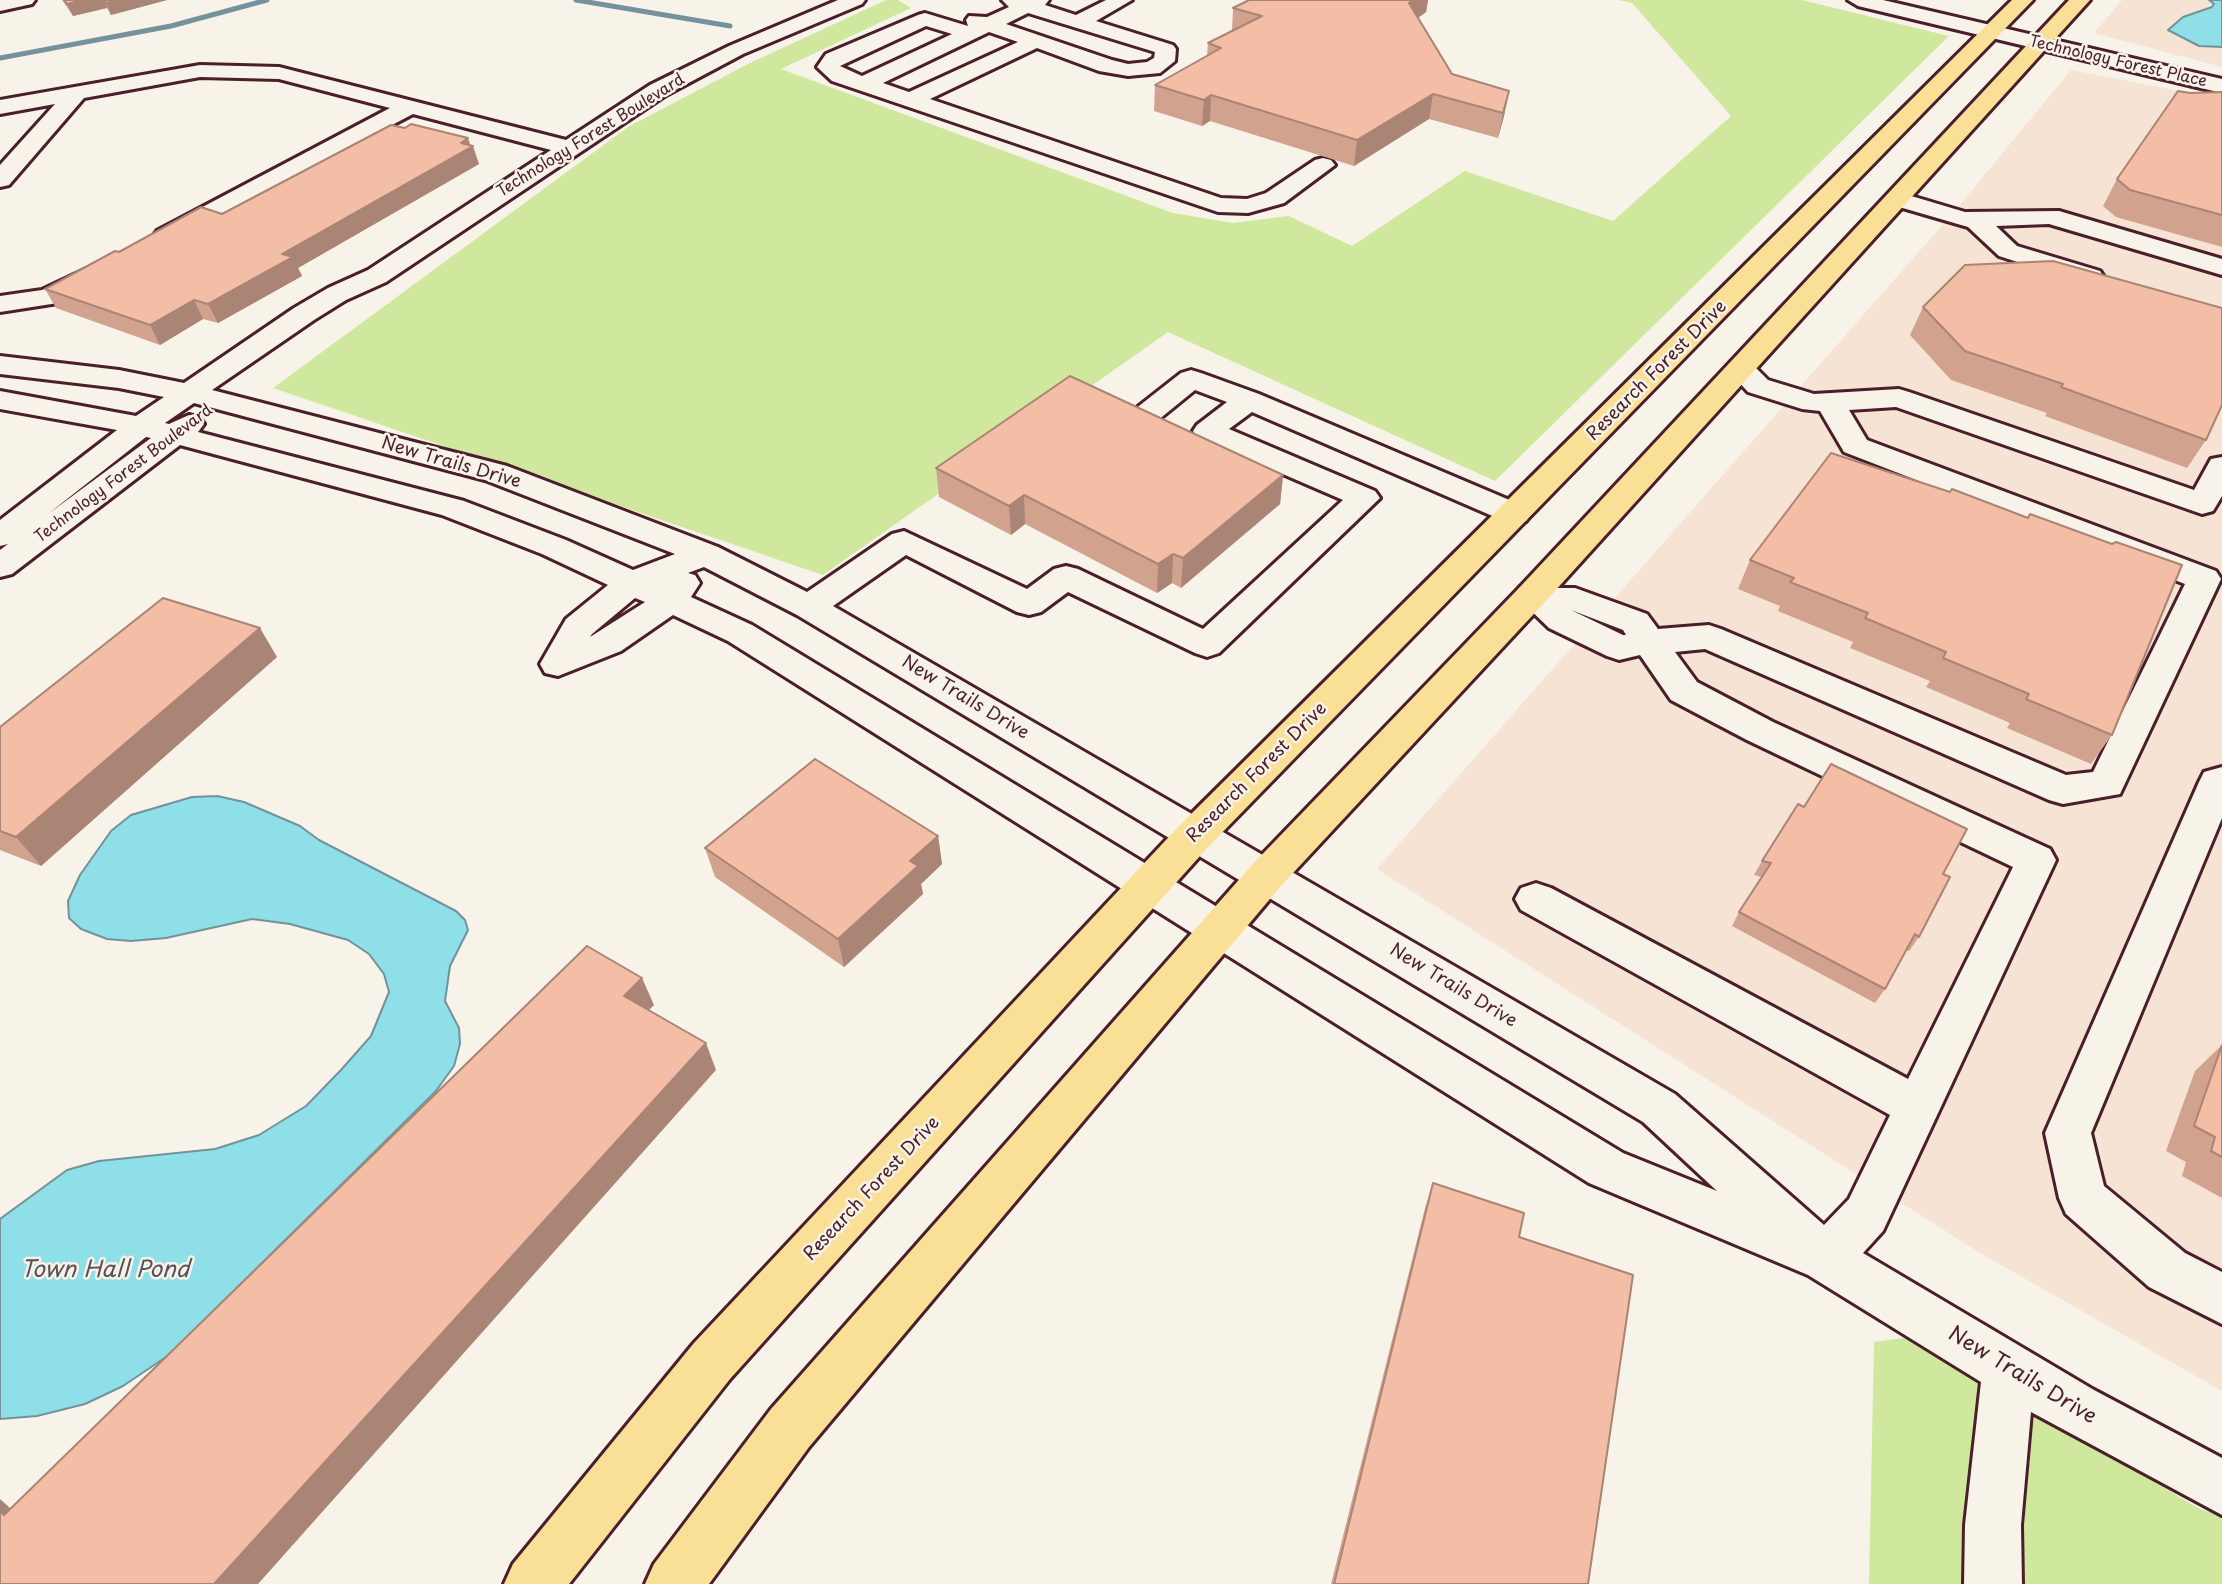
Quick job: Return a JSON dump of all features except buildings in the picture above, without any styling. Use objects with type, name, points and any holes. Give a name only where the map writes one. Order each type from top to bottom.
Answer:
[{"type":"main road","name":"Research Forest Drive","points":[[533,1584],[712,1361],[1195,835],[1515,514],[1718,359],[1898,199],[2020,33],[2023,0]]},
{"type":"main road","name":"Research Forest Drive","points":[[674,1584],[790,1428],[1266,876],[1532,595],[1718,359],[2020,33],[2080,0]]},
{"type":"street","points":[[0,5],[25,0]]},
{"type":"street","points":[[930,0],[980,29]]},
{"type":"street","points":[[1079,21],[1122,0]]},
{"type":"street","points":[[1858,0],[2020,33]]},
{"type":"street","points":[[1909,0],[2020,33]]},
{"type":"street","points":[[864,85],[980,29],[1025,2],[1166,49],[1164,61],[1152,68],[1128,70],[1036,41],[980,29],[925,19],[834,60],[828,67],[840,76],[864,85],[1217,205],[1248,206],[1276,198],[1323,166]]},
{"type":"street","points":[[786,4],[831,6]]},
{"type":"street","name":"Technology Forest Boulevard","points":[[0,566],[157,430],[190,393],[315,307],[377,276],[658,90],[831,6]]},
{"type":"street","name":"Technology Forest Place","points":[[2020,33],[2222,77]]},
{"type":"street","name":"Technology Forest Place","points":[[2020,33],[2222,86]]},
{"type":"street","points":[[910,100],[1036,41]]},
{"type":"street","points":[[0,107],[200,71],[279,73],[569,148]]},
{"type":"street","points":[[0,180],[77,93]]},
{"type":"street","points":[[0,304],[50,297],[408,108]]},
{"type":"street","points":[[1898,199],[1924,210],[1963,220],[2050,216],[2222,267]]},
{"type":"street","points":[[1973,220],[2008,251],[2115,284]]},
{"type":"street","name":"Technology Forest Boulevard","points":[[157,430],[221,401],[321,331],[360,299],[377,276]]},
{"type":"street","points":[[1718,359],[1758,386],[1812,403],[1899,398],[2202,504],[2222,466]]},
{"type":"street","name":"New Trails Drive","points":[[0,365],[119,379],[190,393],[496,473],[706,554],[809,607],[1659,1108],[1825,1258]]},
{"type":"street","points":[[1141,419],[1191,380],[1196,379],[1515,514]]},
{"type":"street","name":"New Trails Drive","points":[[0,400],[78,412],[157,430],[453,508],[554,547],[740,633],[1606,1168],[1825,1258],[2075,1409],[2222,1488]]},
{"type":"street","points":[[1249,400],[1208,430],[1364,498]]},
{"type":"street","points":[[1532,595],[1561,620],[1619,648],[1647,642],[1709,638],[2063,790],[2106,784],[2204,579],[1855,446],[1826,402]]},
{"type":"street","points":[[0,536],[157,430]]},
{"type":"street","points":[[809,607],[904,541],[1029,604],[1066,578],[1207,645],[1402,465]]},
{"type":"street","points":[[706,554],[670,601],[610,643],[558,664],[578,627],[632,583],[706,554]]},
{"type":"street","points":[[1647,642],[1684,691],[1760,731],[2036,860],[1866,1215],[1825,1258]]},
{"type":"street","points":[[2222,781],[2218,782],[2068,1133],[2083,1198],[2166,1270],[2222,1299]]},
{"type":"street","points":[[1536,899],[1917,1107]]},
{"type":"street","points":[[1993,1584],[1993,1525],[2009,1369]]},
{"type":"shaded area","points":[[2122,0],[2222,0],[2222,67],[2094,33]]},
{"type":"shaded area","points":[[2071,70],[2222,99],[2222,1391],[1980,1253],[1377,869],[1959,206]]},
{"type":"green space","points":[[886,0],[898,0],[911,8],[781,69],[1173,213],[1233,223],[1289,216],[1352,246],[1465,171],[1613,221],[1731,116],[1632,3],[1619,0],[1802,0],[1949,36],[1495,481],[1168,332],[823,575],[273,388],[628,127],[748,64]]},
{"type":"green space","points":[[1911,1337],[2198,1508],[2222,1517],[2222,1584],[1869,1584],[1874,1342]]},
{"type":"water","points":[[2209,0],[2222,0],[2222,47],[2199,46],[2168,30],[2183,17],[2212,7],[2214,4]]},
{"type":"water","name":"Town Hall Pond","points":[[217,796],[244,802],[300,826],[319,840],[456,911],[465,920],[468,930],[450,966],[445,1001],[459,1028],[460,1044],[454,1066],[436,1091],[169,1355],[123,1386],[85,1404],[37,1416],[0,1419],[0,1219],[67,1170],[99,1161],[215,1149],[259,1135],[306,1106],[341,1070],[371,1036],[389,992],[384,974],[369,954],[348,940],[290,924],[252,919],[166,938],[131,941],[107,939],[81,929],[69,918],[68,901],[80,875],[111,831],[131,815],[192,797]]},
{"type":"waterway","points":[[0,58],[171,26],[267,0]]},
{"type":"waterway","points":[[576,0],[730,26]]}]
